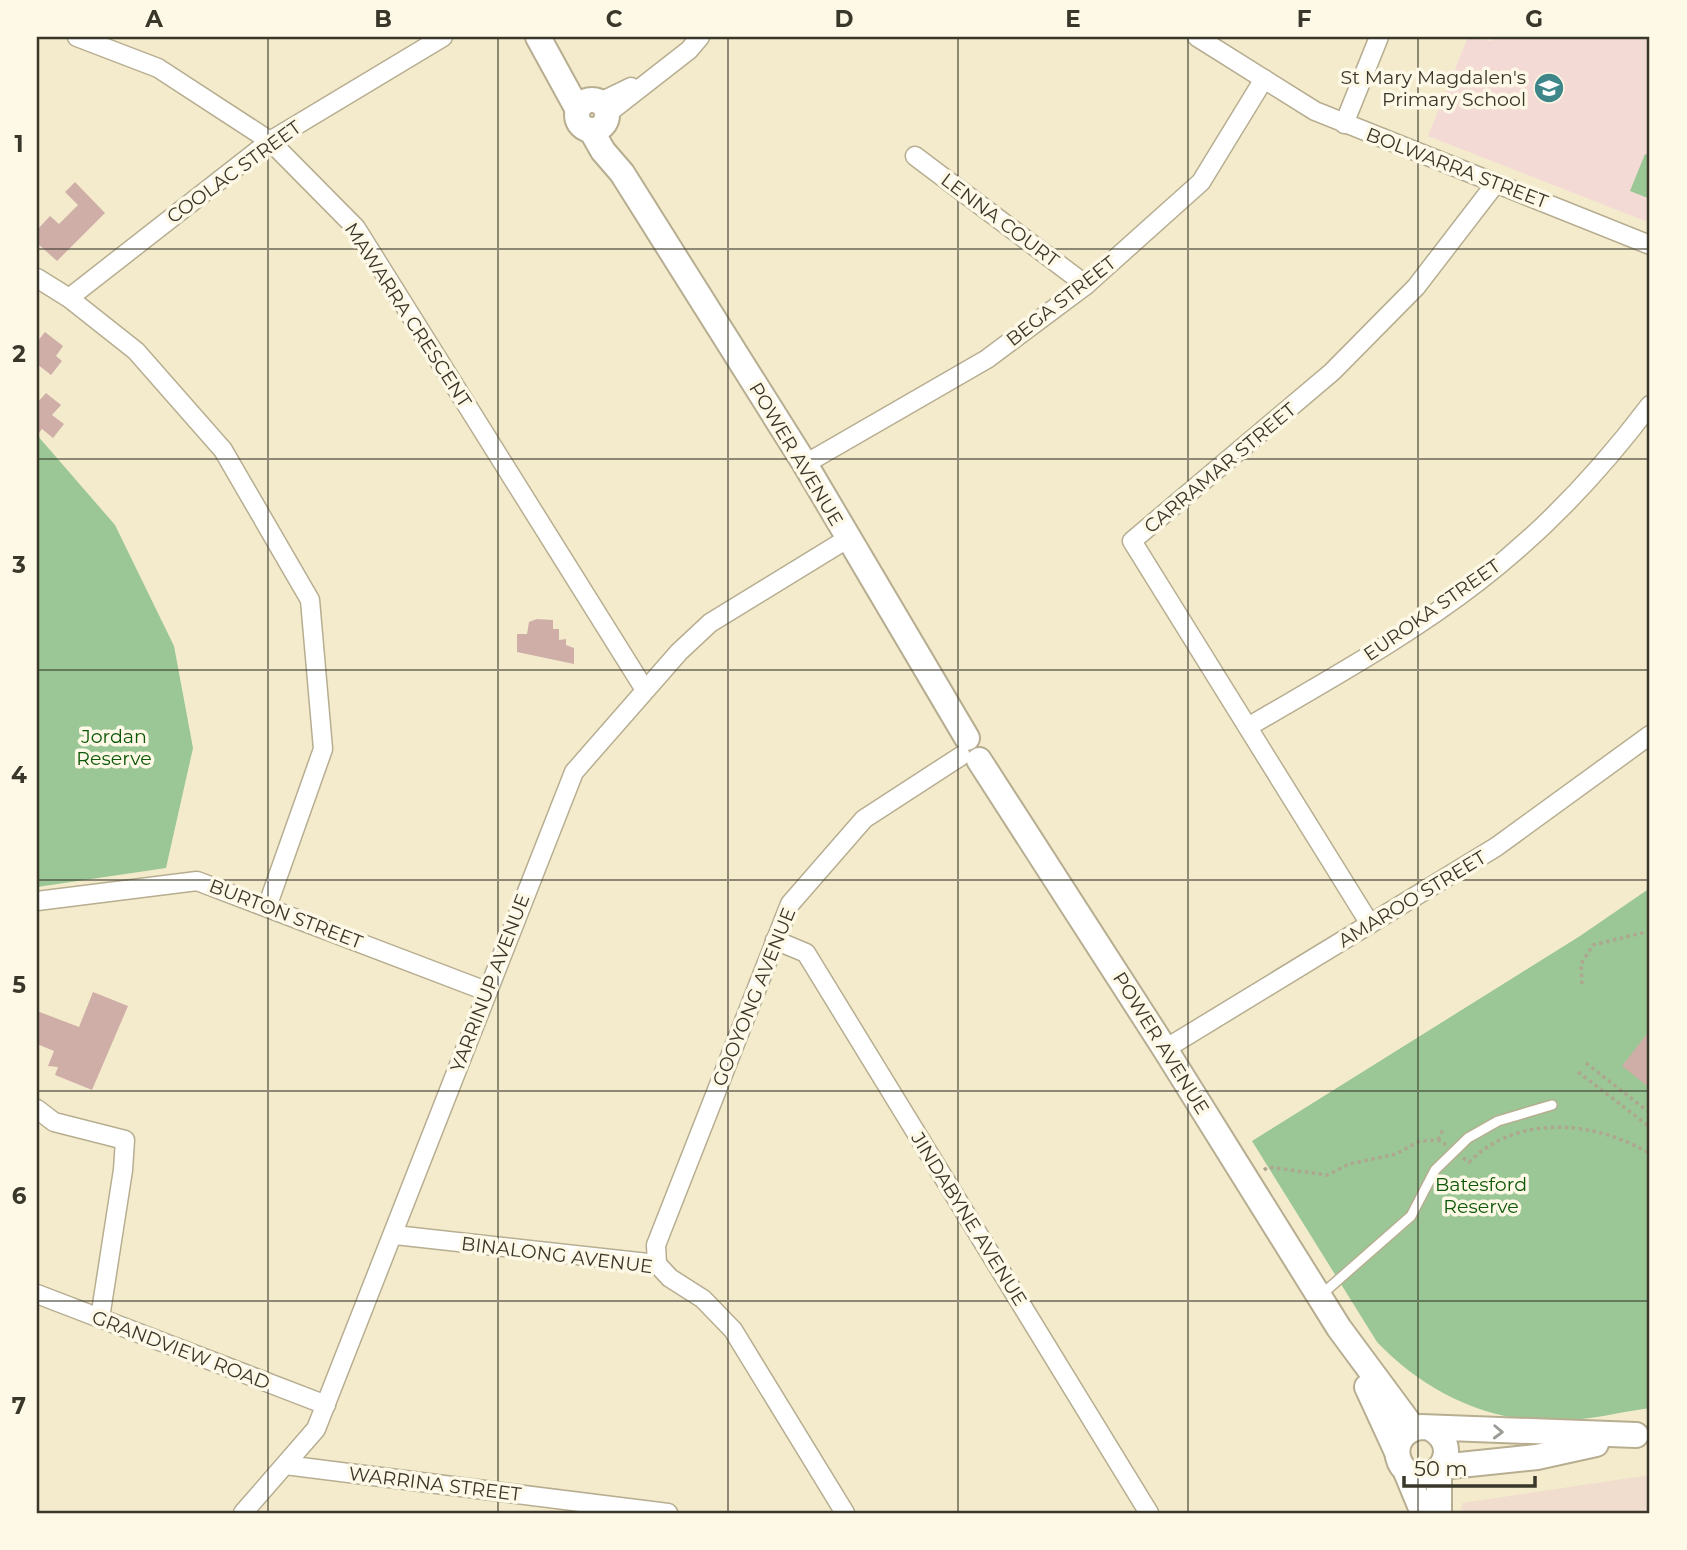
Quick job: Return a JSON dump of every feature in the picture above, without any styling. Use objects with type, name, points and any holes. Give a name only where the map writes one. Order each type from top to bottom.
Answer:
[{"type":"street","name":"MAWARRA CRESCENT","points":[[77,37],[158,68],[270,141],[356,228],[645,690]]},
{"type":"street","name":"COOLAC STREET","points":[[69,298],[270,141],[443,37]]},
{"type":"street","name":"POWER AVENUE","points":[[538,37],[551,58],[596,113],[622,173],[805,464],[969,752],[1165,1049],[1320,1296],[1339,1328],[1423,1513]]},
{"type":"street","points":[[596,113],[689,50],[700,37]]},
{"type":"street","name":"BOLWARRA STREET","points":[[1197,37],[1315,111],[1650,245]]},
{"type":"street","points":[[1345,124],[1379,37]]},
{"type":"street","name":"BEGA STREET","points":[[805,464],[986,359],[1086,285],[1201,182],[1264,79]]},
{"type":"street","name":"LENNA COURT","points":[[915,156],[1086,285]]},
{"type":"street","name":"CARRAMAR STREET","points":[[1370,924],[1132,541],[1332,372],[1416,288],[1496,183]]},
{"type":"street","points":[[37,278],[69,298],[136,351],[223,450],[310,600],[323,749],[267,906]]},
{"type":"street","name":"EUROKA STREET","points":[[1248,727],[1374,653],[1479,581],[1562,509],[1650,405]]},
{"type":"street","name":"YARRINUP AVENUE","points":[[243,1513],[316,1429],[395,1235],[486,991],[574,772],[645,690],[710,623],[847,538]]},
{"type":"street","name":"AMAROO STREET","points":[[1165,1049],[1496,847],[1650,736]]},
{"type":"street","name":"GOOYONG AVENUE","points":[[657,1264],[656,1245],[790,904],[864,819],[969,752]]},
{"type":"street","name":"BURTON STREET","points":[[37,901],[197,881],[486,991]]},
{"type":"street","name":"JINDABYNE AVENUE","points":[[775,940],[806,953],[1149,1513]]},
{"type":"street","points":[[37,1109],[54,1122],[125,1140],[123,1170],[100,1318]]},
{"type":"street","name":"BINALONG AVENUE","points":[[395,1235],[657,1264],[670,1278],[703,1299],[733,1330],[845,1513]]},
{"type":"street","name":"GRANDVIEW ROAD","points":[[37,1294],[326,1405]]},
{"type":"street","name":"POWER AVENUE","points":[[1339,1328],[1421,1428]]},
{"type":"street","points":[[1421,1428],[1437,1432],[1446,1444],[1447,1452],[1440,1468],[1439,1513]]},
{"type":"street","points":[[1421,1428],[1643,1434],[1537,1457],[1440,1468],[1423,1477],[1401,1461],[1399,1440],[1421,1428]]},
{"type":"street","name":"WARRINA STREET","points":[[285,1465],[668,1513]]},
{"type":"lane","points":[[1320,1296],[1412,1216],[1436,1170],[1468,1138],[1498,1121],[1552,1105]]},
{"type":"path","points":[[1582,984],[1581,964],[1593,945],[1650,931]]},
{"type":"path","points":[[1586,1063],[1650,1113]]},
{"type":"path","points":[[1578,1072],[1650,1127]]},
{"type":"path","points":[[1438,1140],[1443,1129]]},
{"type":"shaded area","name":"St Mary Magdalen's Primary School","points":[[1468,37],[1492,41],[1494,37],[1650,37],[1650,223],[1428,136]]},
{"type":"shaded area","points":[[1650,1475],[1650,1513],[1461,1513],[1462,1503]]},
{"type":"green space","points":[[1645,154],[1650,156],[1650,199],[1630,191]]},
{"type":"green space","name":"Jordan Reserve","points":[[37,435],[115,525],[174,646],[193,748],[166,868],[37,887]]},
{"type":"green space","name":"Batesford Reserve","points":[[1650,888],[1650,1408],[1559,1421],[1507,1417],[1483,1410],[1459,1401],[1416,1376],[1377,1342],[1252,1141],[1580,936]]},
{"type":"building","points":[[75,182],[105,213],[57,261],[37,243],[37,230],[50,216],[59,224],[78,205],[65,192]]},
{"type":"building","points":[[45,332],[63,346],[56,356],[62,361],[51,375],[37,364],[37,342]]},
{"type":"building","points":[[46,393],[61,405],[52,415],[64,424],[53,438],[42,429],[37,435],[37,403]]},
{"type":"building","points":[[537,619],[553,620],[553,629],[559,629],[559,640],[566,639],[566,645],[574,648],[574,664],[517,652],[517,634],[527,634],[529,622]]},
{"type":"building","points":[[93,992],[128,1006],[92,1090],[55,1075],[58,1067],[48,1066],[54,1051],[37,1044],[37,1011],[79,1027]]},
{"type":"building","points":[[1650,1030],[1650,1088],[1622,1066]]},
{"type":"place","name":"St Mary Magdalen's Primary School","points":[[1549,88]]}]
